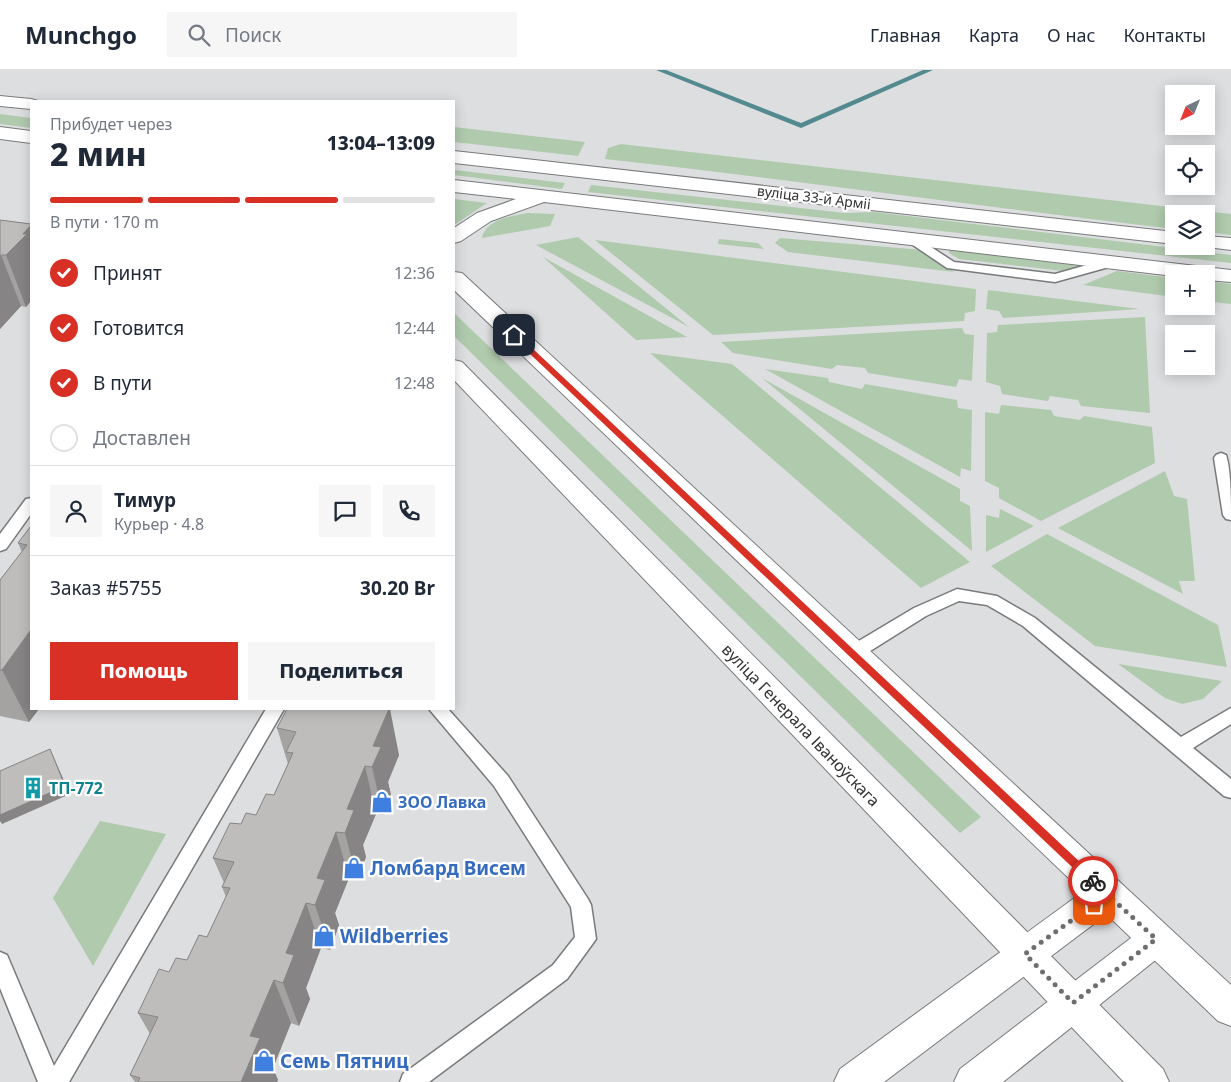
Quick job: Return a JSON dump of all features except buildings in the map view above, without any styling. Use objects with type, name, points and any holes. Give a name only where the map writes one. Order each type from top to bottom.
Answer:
[{"type":"street","points":[[0,101],[30,104]]},
{"type":"street","points":[[0,133],[30,137]]},
{"type":"street","name":"вуліца 33-й Арміі","points":[[455,157],[1165,237]]},
{"type":"street","name":"вуліца 33-й Арміі","points":[[455,186],[1231,276]]},
{"type":"street","name":"вуліца 33-й Арміі","points":[[455,237],[484,217],[546,196]]},
{"type":"street","points":[[1215,243],[1231,244]]},
{"type":"street","points":[[455,279],[1231,1009]]},
{"type":"street","name":"вуліца Генерала Іваноўскага","points":[[455,368],[1150,1082]]},
{"type":"street","points":[[852,1082],[1107,894]]},
{"type":"street","points":[[973,1082],[1156,939]]},
{"type":"lane","points":[[1221,458],[1231,515]]},
{"type":"lane","points":[[0,544],[30,504]]},
{"type":"lane","points":[[853,653],[920,612],[957,595],[991,600],[1029,622],[1231,790]]},
{"type":"lane","points":[[57,1082],[273,710]]},
{"type":"lane","points":[[411,1082],[560,972],[586,939],[581,905],[501,781],[439,710]]},
{"type":"lane","points":[[1180,747],[1231,715]]},
{"type":"lane","points":[[0,962],[49,1082]]},
{"type":"green space","points":[[0,114],[30,118],[30,128],[0,124]]},
{"type":"green space","points":[[455,127],[585,142],[578,156],[455,142]]},
{"type":"green space","points":[[621,144],[1165,206],[1165,228],[605,159],[608,148]]},
{"type":"green space","points":[[455,170],[565,183],[562,189],[455,175]]},
{"type":"green space","points":[[591,185],[845,213],[874,212],[1165,247],[1165,255],[1215,255],[1215,253],[1231,255],[1231,263],[588,192]]},
{"type":"green space","points":[[455,199],[487,203],[455,224]]},
{"type":"green space","points":[[1215,212],[1231,214],[1231,235],[1215,233]]},
{"type":"green space","points":[[528,213],[555,214],[550,226],[482,238],[484,232],[494,223],[507,217]]},
{"type":"green space","points":[[578,237],[689,327],[536,245]]},
{"type":"green space","points":[[780,238],[923,250],[954,272],[788,252],[775,243]]},
{"type":"green space","points":[[719,239],[758,243],[764,249],[718,244]]},
{"type":"green space","points":[[595,240],[976,289],[975,311],[965,313],[964,321],[713,335]]},
{"type":"green space","points":[[949,250],[1097,268],[1097,271],[1072,272],[959,259],[949,253]]},
{"type":"green space","points":[[543,257],[687,337],[636,340]]},
{"type":"green space","points":[[1117,271],[1165,277],[1165,296],[1083,285]]},
{"type":"green space","points":[[1215,282],[1231,284],[1231,304],[1215,302]]},
{"type":"green space","points":[[988,290],[1140,309],[1003,318],[999,311],[986,309]]},
{"type":"green space","points":[[455,314],[981,817],[960,833],[455,337]]},
{"type":"green space","points":[[1145,317],[1150,413],[1081,406],[1078,400],[1050,396],[1048,401],[1002,394],[1000,386],[986,382],[987,333],[997,332],[998,325]]},
{"type":"green space","points":[[962,328],[965,334],[974,335],[972,381],[959,379],[956,387],[868,373],[865,368],[837,365],[832,369],[733,353],[721,342]]},
{"type":"green space","points":[[650,353],[732,364],[970,562],[921,588]]},
{"type":"green space","points":[[765,369],[828,378],[829,382],[862,389],[865,384],[957,400],[958,408],[972,410],[971,471],[961,468],[960,477]]},
{"type":"green space","points":[[762,378],[960,489],[960,501],[970,506],[972,551]]},
{"type":"green space","points":[[1001,405],[1051,410],[1054,416],[1080,420],[1084,416],[1152,427],[1155,463],[1041,521],[999,498],[999,488],[985,481],[985,412],[999,414]]},
{"type":"green space","points":[[1165,471],[1174,496],[1187,499],[1195,581],[1179,581],[1183,594],[1058,528]]},
{"type":"green space","points":[[1000,509],[1034,526],[986,552],[986,515],[999,518]]},
{"type":"green space","points":[[1047,534],[1218,625],[1227,667],[1095,646],[991,566]]},
{"type":"green space","points":[[1118,664],[1222,681],[1203,699],[1182,704],[1165,698]]},
{"type":"green space","points":[[100,821],[166,834],[93,966],[53,898]]},
{"type":"waterway","points":[[660,70],[801,126],[929,70]]},
{"type":"way so far","points":[[1093,881],[1156,939],[1073,1003],[1025,954],[1094,904]]},
{"type":"place","name":"ТП-772","points":[[33,788]]},
{"type":"place","name":"ЗОО Лавка","points":[[382,802]]},
{"type":"place","name":"Ломбард Висем","points":[[354,868]]},
{"type":"place","name":"Wildberries","points":[[324,936]]},
{"type":"place","name":"Семь Пятниц","points":[[264,1061]]},
{"type":"route","points":[[514,335],[1093,881]]}]
